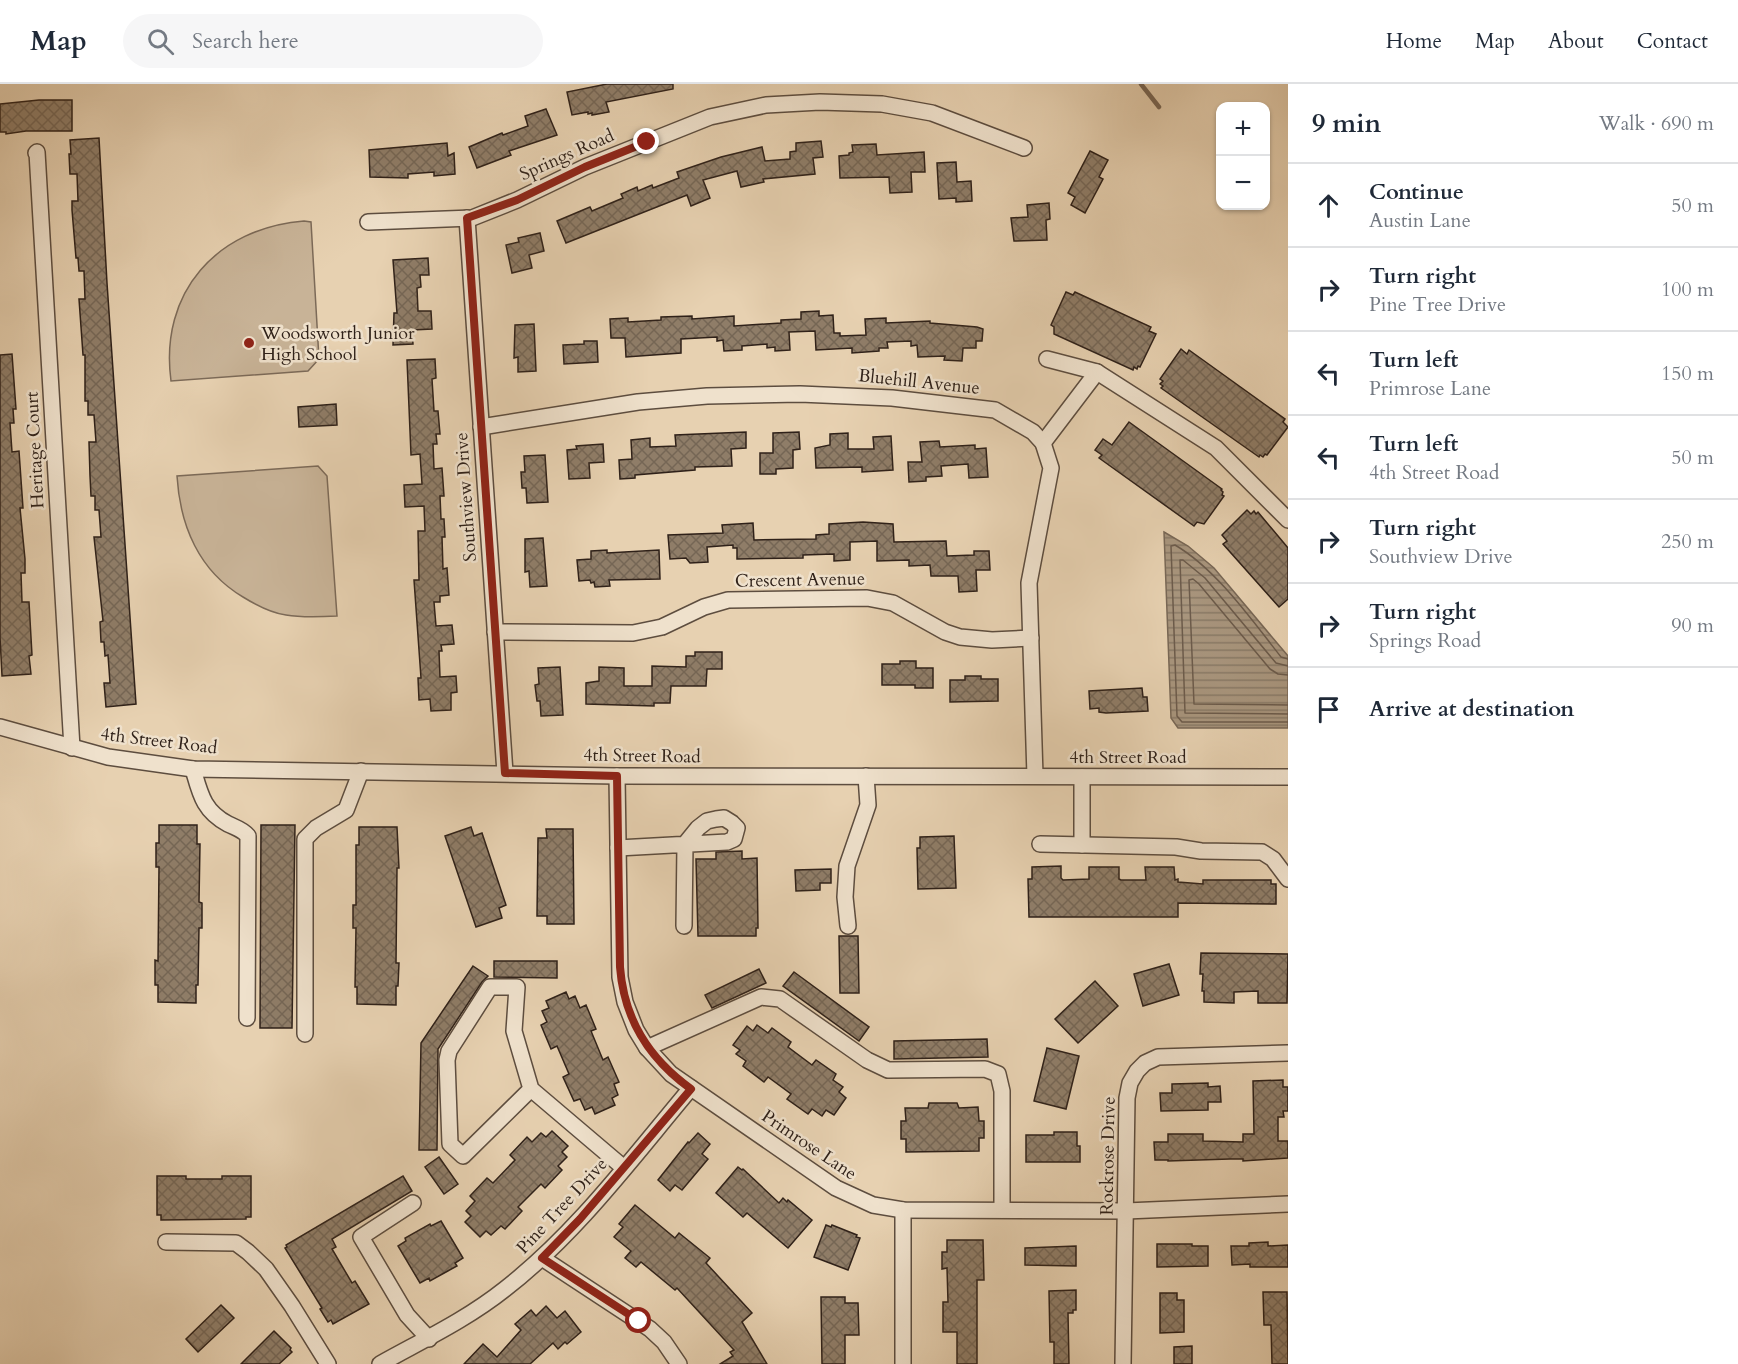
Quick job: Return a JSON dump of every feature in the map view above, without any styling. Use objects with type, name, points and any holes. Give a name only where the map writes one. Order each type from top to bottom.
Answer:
[{"type":"street","name":"Springs Road","points":[[368,222],[467,218],[508,203],[585,167],[710,117],[766,105],[820,102],[882,104],[932,113],[1024,148]]},
{"type":"street","name":"Heritage Court","points":[[36,153],[72,748]]},
{"type":"street","name":"Southview Drive","points":[[467,218],[505,773]]},
{"type":"street","points":[[1047,359],[1097,372],[1216,448],[1288,520]]},
{"type":"street","points":[[1035,777],[1029,583],[1051,468],[1043,443],[1097,372]]},
{"type":"street","name":"Bluehill Avenue","points":[[481,427],[638,402],[753,394],[823,394],[892,398],[995,410],[1033,432],[1043,443]]},
{"type":"street","name":"Crescent Avenue","points":[[495,632],[633,633],[662,627],[704,607],[729,600],[867,598],[893,603],[945,632],[960,637],[992,640],[1031,638]]},
{"type":"street","name":"4th Street Road","points":[[0,727],[108,757],[193,769],[617,776],[1288,777]]},
{"type":"street","points":[[193,769],[199,791],[208,810],[226,823],[243,830],[248,836],[247,1018]]},
{"type":"street","points":[[305,1034],[305,839],[316,828],[346,810],[361,771]]},
{"type":"street","name":"Primrose Lane","points":[[617,776],[622,987],[628,1012],[647,1048],[663,1067],[691,1089],[844,1193],[873,1205],[903,1210],[1126,1211],[1288,1204]]},
{"type":"street","points":[[848,926],[844,897],[847,866],[868,805],[866,776]]},
{"type":"street","points":[[1082,777],[1082,845]]},
{"type":"street","points":[[618,848],[686,844],[684,926]]},
{"type":"street","points":[[1040,844],[1176,847],[1201,851],[1262,852],[1273,859],[1288,879]]},
{"type":"street","points":[[531,1089],[463,1156],[450,1144],[447,1060],[449,1051],[490,987],[518,987],[514,1031],[531,1089],[624,1168]]},
{"type":"street","points":[[647,1048],[761,997],[780,999],[867,1060],[888,1070],[963,1068],[985,1069],[998,1074],[1002,1091],[1002,1210]]},
{"type":"street","name":"Rockrose Drive","points":[[1124,1364],[1127,1094],[1131,1080],[1142,1066],[1166,1056],[1288,1053]]},
{"type":"street","name":"Pine Tree Drive","points":[[380,1364],[429,1339],[488,1302],[542,1258],[570,1231],[691,1089]]},
{"type":"street","points":[[413,1203],[361,1237],[407,1315],[429,1339]]},
{"type":"street","points":[[903,1210],[903,1364]]},
{"type":"street","points":[[166,1242],[236,1243],[248,1252],[266,1269],[328,1364]]},
{"type":"street","points":[[542,1258],[650,1329],[664,1342],[679,1364]]},
{"type":"shaded area","points":[[311,222],[319,359],[308,371],[171,381],[170,349],[174,319],[185,293],[200,270],[221,251],[245,236],[273,226]]},
{"type":"shaded area","points":[[318,466],[327,476],[337,616],[286,615],[264,608],[243,597],[215,574],[204,560],[195,546],[182,512],[177,476]]},
{"type":"water","points":[[1164,532],[1188,546],[1214,568],[1288,656],[1288,728],[1178,728],[1171,718]]},
{"type":"building","points":[[607,84],[673,84],[673,89],[606,102],[609,112],[572,115],[567,92]]},
{"type":"building","points":[[39,100],[72,100],[72,131],[26,131],[6,134],[6,132],[0,132],[0,104]]},
{"type":"building","points":[[546,109],[557,135],[509,151],[511,155],[477,168],[469,147],[502,133],[503,135],[528,126],[525,116]]},
{"type":"building","points":[[99,138],[136,704],[106,707],[104,683],[110,683],[108,655],[105,656],[104,642],[101,642],[100,622],[103,621],[94,537],[101,537],[99,510],[95,510],[95,496],[91,496],[90,476],[89,442],[96,442],[94,415],[88,415],[88,401],[85,401],[85,355],[83,355],[79,299],[85,299],[84,271],[79,271],[78,258],[76,258],[72,201],[78,201],[77,174],[70,174],[69,154],[71,154],[70,140]]},
{"type":"building","points":[[821,141],[823,157],[813,158],[815,174],[763,179],[764,182],[741,187],[737,171],[703,180],[710,198],[691,206],[687,195],[566,243],[557,221],[590,207],[592,211],[623,198],[621,194],[637,187],[638,191],[652,185],[653,188],[679,178],[677,172],[721,157],[762,147],[765,161],[790,159],[790,152],[796,151],[796,143]]},
{"type":"building","points":[[447,143],[448,156],[454,153],[455,174],[434,176],[434,172],[408,174],[408,178],[370,177],[369,150]]},
{"type":"building","points":[[876,144],[877,155],[924,152],[925,172],[911,172],[912,192],[890,193],[889,177],[840,178],[839,156],[853,152],[852,145]]},
{"type":"building","points":[[1090,151],[1108,160],[1099,177],[1103,179],[1085,213],[1071,205],[1075,197],[1068,193]]},
{"type":"building","points":[[956,162],[957,182],[971,181],[972,201],[956,202],[956,198],[939,199],[937,163]]},
{"type":"building","points":[[1049,203],[1050,219],[1046,220],[1047,240],[1014,241],[1011,218],[1028,217],[1027,205]]},
{"type":"building","points":[[540,233],[544,251],[529,255],[532,268],[512,273],[506,245],[519,242],[518,238]]},
{"type":"building","points":[[428,258],[429,275],[420,275],[421,287],[417,288],[418,311],[431,311],[432,329],[412,330],[413,344],[393,345],[394,313],[397,313],[393,260]]},
{"type":"building","points":[[1066,292],[1073,295],[1075,292],[1151,327],[1149,331],[1156,334],[1140,367],[1138,366],[1137,369],[1134,367],[1133,370],[1054,334],[1054,327],[1051,325]]},
{"type":"building","points":[[819,311],[819,316],[833,315],[834,333],[840,333],[840,336],[866,335],[865,319],[886,318],[886,323],[930,321],[930,323],[977,327],[983,329],[982,341],[976,341],[976,348],[963,348],[962,361],[944,360],[945,356],[918,357],[917,345],[911,346],[911,341],[887,342],[888,348],[879,348],[879,351],[852,353],[852,348],[816,350],[815,331],[789,332],[790,350],[775,351],[775,347],[767,348],[767,344],[742,346],[742,350],[724,351],[723,340],[717,341],[717,337],[681,339],[681,353],[626,357],[625,338],[611,338],[610,319],[628,318],[628,322],[661,320],[661,317],[692,316],[692,319],[734,316],[734,326],[781,323],[781,320],[801,319],[801,312]]},
{"type":"building","points":[[534,324],[536,371],[518,372],[518,357],[514,358],[515,325]]},
{"type":"building","points":[[584,341],[597,341],[598,362],[564,364],[563,345],[584,344]]},
{"type":"building","points":[[1181,349],[1187,354],[1189,350],[1285,419],[1283,422],[1288,427],[1267,455],[1259,457],[1161,388],[1163,386],[1160,384],[1163,381],[1160,379]]},
{"type":"building","points":[[12,354],[16,409],[13,409],[14,423],[10,423],[12,452],[19,451],[23,508],[20,508],[25,559],[25,573],[21,573],[22,602],[29,602],[32,655],[29,656],[31,674],[2,676],[0,355]]},
{"type":"building","points":[[435,359],[436,378],[432,379],[434,411],[438,411],[440,434],[436,434],[437,444],[433,444],[434,469],[442,468],[444,496],[440,496],[441,519],[444,519],[445,537],[442,537],[443,569],[447,568],[449,595],[440,596],[440,602],[434,602],[436,626],[452,625],[454,644],[441,645],[442,651],[439,651],[440,677],[456,676],[457,692],[451,693],[451,710],[431,711],[430,699],[419,700],[418,678],[421,678],[414,580],[419,580],[418,531],[425,531],[424,506],[405,507],[404,485],[422,484],[420,454],[411,455],[407,360]]},
{"type":"building","points":[[336,404],[337,425],[299,427],[298,407]]},
{"type":"building","points":[[1129,422],[1222,489],[1224,496],[1204,524],[1197,522],[1194,526],[1099,458],[1102,455],[1095,450],[1103,439],[1112,445]]},
{"type":"building","points":[[746,432],[746,448],[731,449],[732,466],[695,467],[695,470],[635,475],[635,478],[620,479],[619,460],[632,459],[631,440],[650,438],[650,447],[676,446],[675,435]]},
{"type":"building","points":[[799,432],[800,449],[793,450],[793,468],[776,469],[776,474],[760,474],[760,453],[773,453],[773,433]]},
{"type":"building","points":[[848,433],[848,449],[874,449],[873,437],[891,436],[893,470],[862,472],[862,467],[816,468],[815,448],[830,445],[830,434]]},
{"type":"building","points":[[939,441],[940,447],[975,445],[975,449],[986,448],[988,477],[969,478],[968,464],[941,466],[942,476],[926,477],[926,481],[909,482],[908,462],[922,462],[920,442]]},
{"type":"building","points":[[603,444],[604,462],[589,463],[590,478],[569,479],[567,450],[577,449],[576,446]]},
{"type":"building","points":[[545,455],[548,502],[527,503],[526,488],[522,488],[521,472],[525,472],[524,456]]},
{"type":"building","points":[[1247,510],[1251,514],[1254,511],[1256,514],[1258,512],[1288,548],[1288,599],[1279,607],[1223,544],[1227,541],[1222,535]]},
{"type":"building","points":[[863,522],[893,524],[894,542],[946,541],[947,556],[974,555],[974,551],[989,551],[990,570],[976,570],[977,591],[959,592],[958,576],[931,576],[930,565],[909,566],[909,560],[877,561],[877,541],[850,542],[850,560],[834,561],[834,554],[803,555],[803,558],[737,559],[737,548],[733,548],[733,545],[707,547],[708,562],[690,563],[686,558],[670,559],[668,535],[723,533],[722,525],[753,523],[754,540],[816,539],[816,535],[829,534],[829,524]]},
{"type":"building","points":[[543,538],[547,586],[530,587],[529,571],[525,572],[525,539]]},
{"type":"building","points":[[607,550],[607,553],[659,550],[660,579],[609,580],[610,586],[595,587],[594,582],[591,583],[590,580],[579,581],[577,560],[591,559],[591,551]]},
{"type":"building","points":[[695,652],[722,652],[722,669],[707,669],[706,686],[671,686],[670,703],[654,703],[654,706],[586,704],[586,683],[599,681],[599,667],[624,668],[624,686],[652,686],[652,666],[686,667],[686,656],[695,656]]},
{"type":"building","points":[[900,661],[916,661],[916,668],[933,668],[933,688],[915,688],[915,685],[882,685],[882,664],[900,664]]},
{"type":"building","points":[[560,667],[563,715],[541,716],[540,701],[537,701],[535,685],[539,684],[538,668]]},
{"type":"building","points":[[965,676],[998,679],[998,701],[950,702],[950,680],[965,680]]},
{"type":"building","points":[[1142,688],[1143,697],[1147,697],[1148,711],[1106,713],[1099,712],[1099,708],[1090,709],[1089,691]]},
{"type":"building","points":[[159,825],[197,825],[197,844],[200,844],[199,902],[202,903],[202,928],[199,928],[196,1003],[158,1002],[155,960],[158,961],[159,867],[156,867],[156,843],[159,843]]},
{"type":"building","points":[[261,825],[295,825],[292,1028],[260,1028]]},
{"type":"building","points":[[359,827],[397,827],[399,868],[397,868],[396,963],[399,963],[396,1005],[357,1004],[356,928],[353,928],[353,905],[356,905],[356,845],[359,845]]},
{"type":"building","points":[[471,827],[474,836],[482,833],[506,905],[499,908],[502,918],[476,927],[445,836]]},
{"type":"building","points":[[546,829],[573,829],[574,924],[547,924],[547,916],[537,916],[538,838],[547,838]]},
{"type":"building","points":[[954,836],[956,888],[918,889],[917,848],[920,848],[920,837]]},
{"type":"building","points":[[742,851],[742,859],[757,858],[758,928],[756,928],[756,936],[698,936],[696,859],[716,859],[716,852]]},
{"type":"building","points":[[1061,866],[1063,880],[1089,879],[1089,867],[1119,867],[1119,879],[1121,880],[1146,880],[1145,867],[1174,867],[1175,880],[1178,879],[1178,882],[1203,884],[1203,880],[1271,880],[1271,884],[1276,884],[1276,904],[1178,903],[1178,917],[1029,917],[1028,879],[1032,879],[1032,867]]},
{"type":"building","points":[[831,869],[831,883],[820,883],[820,890],[796,891],[795,870]]},
{"type":"building","points":[[839,936],[858,936],[859,993],[840,993]]},
{"type":"building","points":[[1201,953],[1288,954],[1287,1003],[1258,1003],[1258,991],[1234,992],[1234,1003],[1204,1002],[1203,974],[1200,974]]},
{"type":"building","points":[[494,961],[557,961],[557,978],[494,977]]},
{"type":"building","points":[[1169,964],[1179,995],[1143,1006],[1134,974]]},
{"type":"building","points":[[473,966],[488,976],[438,1049],[437,1150],[419,1150],[421,1043]]},
{"type":"building","points":[[759,969],[766,983],[712,1008],[705,995]]},
{"type":"building","points":[[794,972],[869,1027],[859,1041],[783,986]]},
{"type":"building","points":[[1095,981],[1118,1006],[1078,1043],[1055,1019]]},
{"type":"building","points":[[566,992],[569,999],[575,996],[580,1008],[586,1005],[596,1029],[591,1031],[603,1060],[608,1057],[619,1082],[614,1084],[618,1095],[612,1098],[615,1105],[595,1114],[592,1107],[585,1110],[580,1099],[574,1101],[563,1077],[569,1074],[557,1046],[551,1049],[541,1025],[547,1022],[542,1011],[549,1008],[546,1001]]},
{"type":"building","points":[[757,1025],[768,1033],[772,1028],[791,1042],[788,1047],[812,1065],[816,1060],[836,1074],[833,1080],[843,1087],[839,1092],[846,1098],[834,1115],[826,1110],[822,1116],[812,1109],[808,1114],[787,1099],[791,1094],[768,1077],[764,1082],[743,1066],[746,1061],[736,1054],[740,1050],[733,1045],[747,1026],[753,1031]]},
{"type":"building","points":[[987,1039],[988,1057],[894,1059],[894,1041]]},
{"type":"building","points":[[1047,1048],[1079,1056],[1066,1109],[1034,1101]]},
{"type":"building","points":[[1283,1080],[1283,1087],[1288,1087],[1288,1111],[1283,1111],[1284,1117],[1278,1117],[1278,1141],[1288,1141],[1288,1158],[1243,1161],[1243,1159],[1155,1160],[1154,1142],[1168,1142],[1168,1134],[1203,1134],[1203,1141],[1243,1142],[1243,1134],[1254,1134],[1253,1081]]},
{"type":"building","points":[[1208,1083],[1208,1087],[1220,1086],[1221,1102],[1208,1102],[1208,1110],[1161,1111],[1160,1093],[1172,1093],[1172,1084]]},
{"type":"building","points":[[929,1103],[957,1103],[959,1108],[978,1107],[979,1121],[984,1121],[984,1138],[979,1138],[979,1151],[906,1152],[906,1139],[901,1139],[901,1121],[906,1121],[905,1108],[928,1108]]},
{"type":"building","points":[[552,1131],[568,1146],[562,1152],[567,1157],[558,1166],[562,1170],[545,1188],[541,1184],[518,1207],[522,1211],[505,1229],[501,1226],[491,1235],[486,1231],[480,1237],[465,1222],[471,1216],[466,1211],[475,1201],[470,1196],[487,1178],[493,1183],[515,1160],[510,1155],[527,1137],[532,1142],[541,1133],[546,1137]]},
{"type":"building","points":[[1054,1132],[1077,1132],[1080,1162],[1026,1162],[1026,1135],[1054,1135]]},
{"type":"building","points":[[698,1133],[710,1144],[702,1154],[708,1159],[682,1190],[675,1185],[670,1191],[658,1180]]},
{"type":"building","points":[[439,1157],[458,1184],[444,1194],[425,1167]]},
{"type":"building","points":[[738,1167],[779,1203],[783,1198],[787,1202],[788,1200],[812,1220],[788,1248],[747,1213],[743,1217],[716,1193]]},
{"type":"building","points":[[157,1176],[222,1179],[222,1176],[251,1176],[251,1217],[246,1217],[246,1219],[161,1220],[161,1215],[157,1215]]},
{"type":"building","points":[[403,1176],[412,1191],[332,1239],[336,1247],[332,1249],[352,1283],[355,1281],[369,1304],[333,1324],[331,1320],[328,1322],[320,1309],[322,1308],[285,1248],[286,1245]]},
{"type":"building","points":[[635,1205],[675,1238],[679,1233],[710,1258],[706,1263],[752,1313],[742,1322],[767,1364],[720,1364],[733,1356],[730,1352],[734,1350],[677,1288],[675,1290],[641,1262],[636,1267],[625,1258],[631,1251],[614,1237],[623,1227],[619,1224]]},
{"type":"building","points":[[441,1221],[463,1258],[455,1263],[457,1266],[430,1281],[429,1278],[420,1283],[398,1246],[406,1241],[405,1238],[430,1224],[431,1226]]},
{"type":"building","points":[[826,1225],[831,1227],[832,1225],[860,1238],[848,1270],[814,1257]]},
{"type":"building","points":[[947,1240],[983,1240],[984,1280],[977,1280],[977,1364],[957,1364],[957,1332],[943,1332],[943,1302],[948,1302],[947,1268],[942,1269],[942,1252],[947,1252]]},
{"type":"building","points":[[1268,1242],[1268,1246],[1288,1245],[1288,1267],[1232,1265],[1231,1246],[1249,1246],[1249,1243]]},
{"type":"building","points":[[1157,1244],[1208,1246],[1208,1266],[1157,1267]]},
{"type":"building","points":[[1076,1246],[1076,1266],[1025,1265],[1025,1248]]},
{"type":"building","points":[[1076,1290],[1076,1310],[1068,1313],[1069,1364],[1054,1364],[1054,1342],[1050,1342],[1049,1291]]},
{"type":"building","points":[[1263,1292],[1287,1292],[1288,1364],[1272,1364],[1271,1325],[1264,1325]]},
{"type":"building","points":[[1160,1293],[1177,1293],[1177,1300],[1184,1300],[1184,1332],[1160,1333]]},
{"type":"building","points":[[821,1297],[845,1297],[845,1303],[858,1303],[859,1335],[845,1335],[845,1364],[822,1364]]},
{"type":"building","points":[[221,1305],[234,1318],[198,1352],[186,1339]]},
{"type":"building","points":[[546,1306],[557,1318],[565,1311],[581,1332],[558,1349],[553,1343],[530,1364],[464,1364],[483,1344],[497,1357],[521,1330],[515,1324],[531,1310],[536,1316]]},
{"type":"building","points":[[274,1331],[291,1348],[292,1352],[279,1364],[241,1364]]},
{"type":"building","points":[[1192,1346],[1192,1364],[1174,1364],[1174,1347]]},
{"type":"waterway","points":[[1141,84],[1159,107]]},
{"type":"place","name":"Woodsworth Junior High School","points":[[249,343]]},
{"type":"route","points":[[639,1321],[542,1258],[580,1219],[691,1089],[663,1067],[647,1048],[634,1026],[623,992],[620,977],[617,776],[505,773],[467,218],[517,200],[585,167],[647,142]]}]
